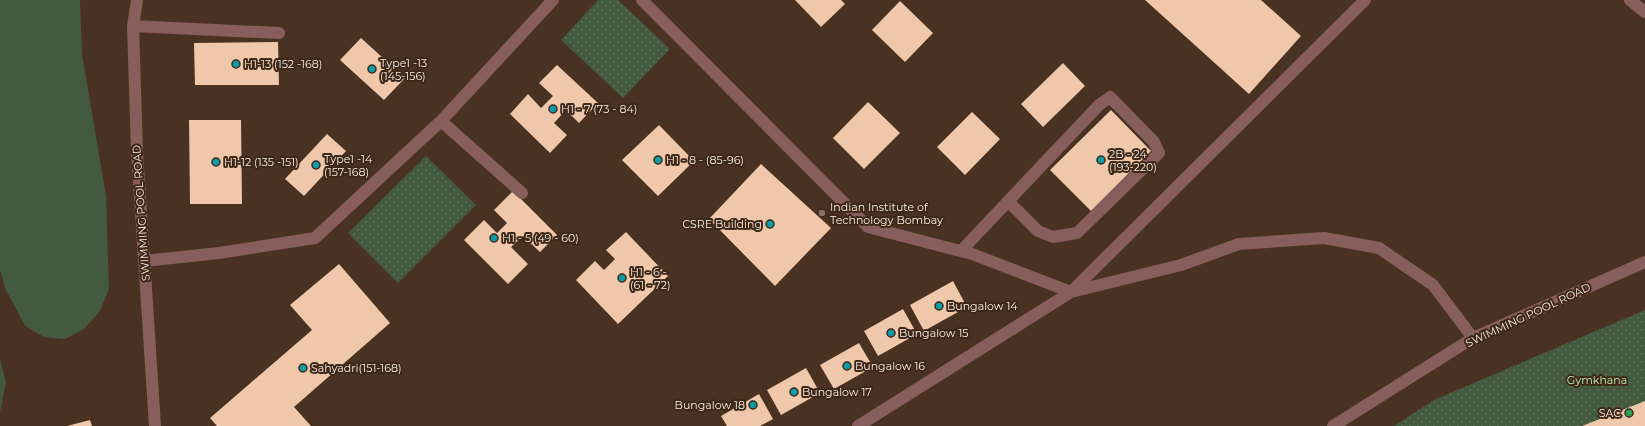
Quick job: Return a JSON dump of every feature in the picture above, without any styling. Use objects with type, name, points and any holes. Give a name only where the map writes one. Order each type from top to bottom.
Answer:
[{"type":"lane","name":"SWIMMING POOL ROAD","points":[[137,0],[133,26],[137,151],[155,426]]},
{"type":"lane","points":[[144,261],[219,254],[315,238],[441,121],[553,0]]},
{"type":"lane","points":[[642,0],[868,227],[961,251],[1071,292],[1181,265],[1239,244],[1324,238],[1379,248],[1433,285],[1473,338]]},
{"type":"lane","points":[[858,426],[1071,292],[1364,0]]},
{"type":"lane","points":[[1630,0],[1645,12]]},
{"type":"lane","points":[[133,26],[279,34]]},
{"type":"lane","points":[[961,251],[1008,201],[1099,105],[1110,98],[1154,142],[1159,153],[1077,233],[1053,237],[1038,231],[1008,201]]},
{"type":"lane","points":[[441,121],[522,193]]},
{"type":"lane","name":"SWIMMING POOL ROAD","points":[[1333,426],[1473,338],[1645,262]]},
{"type":"green space","points":[[0,0],[80,0],[82,54],[106,196],[109,289],[100,311],[84,329],[65,339],[44,337],[25,326],[5,288],[0,270]]},
{"type":"green space","points":[[598,0],[618,0],[670,49],[623,98],[561,40]]},
{"type":"green space","points":[[426,156],[476,205],[398,283],[348,233]]},
{"type":"green space","name":"Gymkhana","points":[[1645,310],[1645,426],[1394,426],[1434,400]]},
{"type":"green space","points":[[0,359],[6,382],[0,412]]},
{"type":"building","points":[[795,0],[841,0],[845,4],[821,27]]},
{"type":"building","points":[[1145,0],[1261,0],[1301,36],[1249,94]]},
{"type":"building","points":[[900,1],[933,33],[905,62],[872,30]]},
{"type":"building","name":"Type1 -13 (145-156)","points":[[361,38],[405,78],[384,100],[340,60]]},
{"type":"building","name":"H1-13 (152 -168)","points":[[278,42],[279,85],[195,85],[194,43]]},
{"type":"building","points":[[1063,63],[1085,86],[1043,127],[1021,104]]},
{"type":"building","name":"H1 - 7 (73 - 84)","points":[[557,65],[598,103],[579,123],[566,110],[554,123],[567,135],[550,153],[510,114],[528,94],[541,108],[553,96],[539,83]]},
{"type":"building","points":[[868,102],[900,133],[864,169],[833,138]]},
{"type":"building","name":"2B - 24 (193-220)","points":[[1111,110],[1151,151],[1091,211],[1050,170]]},
{"type":"building","points":[[972,112],[1000,139],[965,175],[937,147]]},
{"type":"building","name":"H1-12 (135 -151)","points":[[189,120],[241,120],[242,204],[190,204]]},
{"type":"building","name":"H1 - 8 - (85-96)","points":[[659,125],[694,161],[658,196],[622,160]]},
{"type":"building","name":"Type1 -14 (157-168)","points":[[327,134],[346,151],[304,196],[285,179]]},
{"type":"building","name":"CSRE Building","points":[[761,164],[831,228],[775,286],[709,219]]},
{"type":"building","name":"H1 - 5 (49 - 60)","points":[[513,191],[557,235],[540,252],[523,236],[511,247],[528,264],[508,284],[464,240],[484,220],[497,233],[507,223],[494,210]]},
{"type":"building","name":"H1 - 6 - (61 - 72)","points":[[626,232],[668,276],[618,324],[576,280],[595,261],[604,270],[615,259],[606,250]]},
{"type":"building","name":"Sahyadri(151-168)","points":[[339,264],[390,323],[294,407],[311,426],[217,426],[210,418],[312,330],[290,305]]},
{"type":"building","name":"Bungalow 14","points":[[953,281],[967,307],[924,331],[910,305]]},
{"type":"building","name":"Bungalow 15","points":[[903,309],[917,334],[878,356],[864,331]]},
{"type":"building","name":"Bungalow 16","points":[[859,343],[873,367],[834,389],[820,365]]},
{"type":"building","name":"Bungalow 17","points":[[806,368],[820,393],[781,415],[767,390]]},
{"type":"building","name":"Bungalow 18","points":[[759,394],[773,419],[760,426],[727,426],[721,416]]},
{"type":"building","name":"SAC","points":[[1645,401],[1645,426],[1582,426]]},
{"type":"building","points":[[90,420],[92,426],[67,426]]},
{"type":"place","name":"H1-13 (152 -168)","points":[[236,64]]},
{"type":"place","name":"Type1 -13 (145-156)","points":[[372,69]]},
{"type":"place","name":"H1 - 7 (73 - 84)","points":[[553,109]]},
{"type":"place","name":"H1 - 8 - (85-96)","points":[[658,160]]},
{"type":"place","name":"2B - 24 (193-220)","points":[[1101,160]]},
{"type":"place","name":"H1-12 (135 -151)","points":[[216,162]]},
{"type":"place","name":"Type1 -14 (157-168)","points":[[316,165]]},
{"type":"place","name":"Indian Institute of Technology Bombay","points":[[822,213]]},
{"type":"place","name":"CSRE Building","points":[[770,224]]},
{"type":"place","name":"H1 - 5 (49 - 60)","points":[[494,238]]},
{"type":"place","name":"H1 - 6 - (61 - 72)","points":[[622,278]]},
{"type":"place","name":"Bungalow 14","points":[[939,306]]},
{"type":"place","name":"Bungalow 15","points":[[891,333]]},
{"type":"place","name":"Bungalow 16","points":[[847,366]]},
{"type":"place","name":"Sahyadri(151-168)","points":[[303,368]]},
{"type":"place","name":"Bungalow 17","points":[[794,392]]},
{"type":"place","name":"Bungalow 18","points":[[753,405]]},
{"type":"place","name":"SAC","points":[[1629,413]]}]
